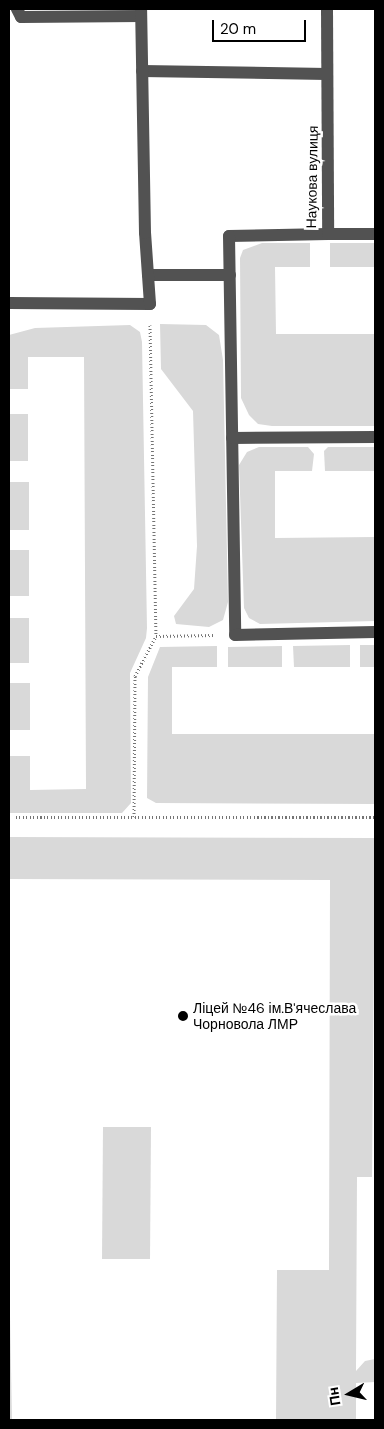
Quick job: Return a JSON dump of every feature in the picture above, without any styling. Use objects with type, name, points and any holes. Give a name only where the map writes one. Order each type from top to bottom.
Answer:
[{"type":"lane","points":[[9,303],[150,304],[140,12],[21,17],[17,9]]},
{"type":"lane","name":"Наукова вулиця","points":[[235,635],[229,236],[328,234],[327,9]]},
{"type":"lane","points":[[142,71],[328,74]]},
{"type":"lane","points":[[328,234],[375,234]]},
{"type":"lane","points":[[148,275],[230,275]]},
{"type":"lane","points":[[232,438],[375,437]]},
{"type":"lane","points":[[235,635],[375,632]]},
{"type":"path","points":[[134,816],[135,676],[156,636],[150,304]]},
{"type":"path","points":[[156,636],[235,635]]},
{"type":"path","points":[[9,817],[375,817]]},
{"type":"shaded area","points":[[262,243],[310,243],[310,267],[275,267],[276,334],[375,334],[375,426],[272,426],[258,424],[249,415],[241,398],[240,258],[243,250]]},
{"type":"shaded area","points":[[330,243],[375,243],[375,267],[330,267]]},
{"type":"shaded area","points":[[160,324],[206,325],[219,335],[223,360],[228,602],[223,620],[209,627],[176,624],[174,616],[194,589],[197,546],[193,411],[161,369]]},
{"type":"shaded area","points":[[130,325],[140,332],[142,342],[147,628],[146,638],[130,673],[131,803],[122,813],[9,813],[9,756],[30,756],[30,790],[86,789],[84,357],[28,357],[28,389],[9,389],[9,335],[35,328]]},
{"type":"shaded area","points":[[9,414],[28,414],[28,461],[9,461]]},
{"type":"shaded area","points":[[259,447],[308,447],[314,454],[312,471],[275,471],[275,538],[375,537],[375,621],[260,624],[249,618],[244,608],[239,465],[247,452]]},
{"type":"shaded area","points":[[328,447],[374,447],[375,471],[325,471],[324,451]]},
{"type":"shaded area","points":[[9,482],[29,482],[29,530],[9,530]]},
{"type":"shaded area","points":[[9,550],[29,550],[29,596],[9,596]]},
{"type":"shaded area","points":[[9,618],[29,618],[29,663],[9,663]]},
{"type":"shaded area","points":[[350,645],[350,667],[294,667],[293,646]]},
{"type":"shaded area","points":[[360,645],[375,645],[375,667],[360,667]]},
{"type":"shaded area","points":[[217,646],[217,667],[172,667],[172,734],[375,734],[375,804],[156,803],[147,798],[148,677],[160,647]]},
{"type":"shaded area","points":[[282,646],[282,667],[228,667],[228,647]]},
{"type":"shaded area","points":[[9,683],[30,683],[30,730],[9,730]]},
{"type":"shaded area","points":[[9,837],[375,838],[372,1177],[357,1177],[356,1371],[365,1361],[375,1359],[375,1382],[356,1383],[356,1420],[276,1420],[277,1270],[329,1270],[330,880],[9,879]]},
{"type":"shaded area","points":[[103,1127],[151,1127],[150,1259],[102,1259]]},
{"type":"shaded area","points":[[9,1314],[10,1316],[12,1420],[9,1420]]},
{"type":"place","name":"Ліцей №46 ім.В'ячеслава Чорновола ЛМР","points":[[183,1016]]}]
